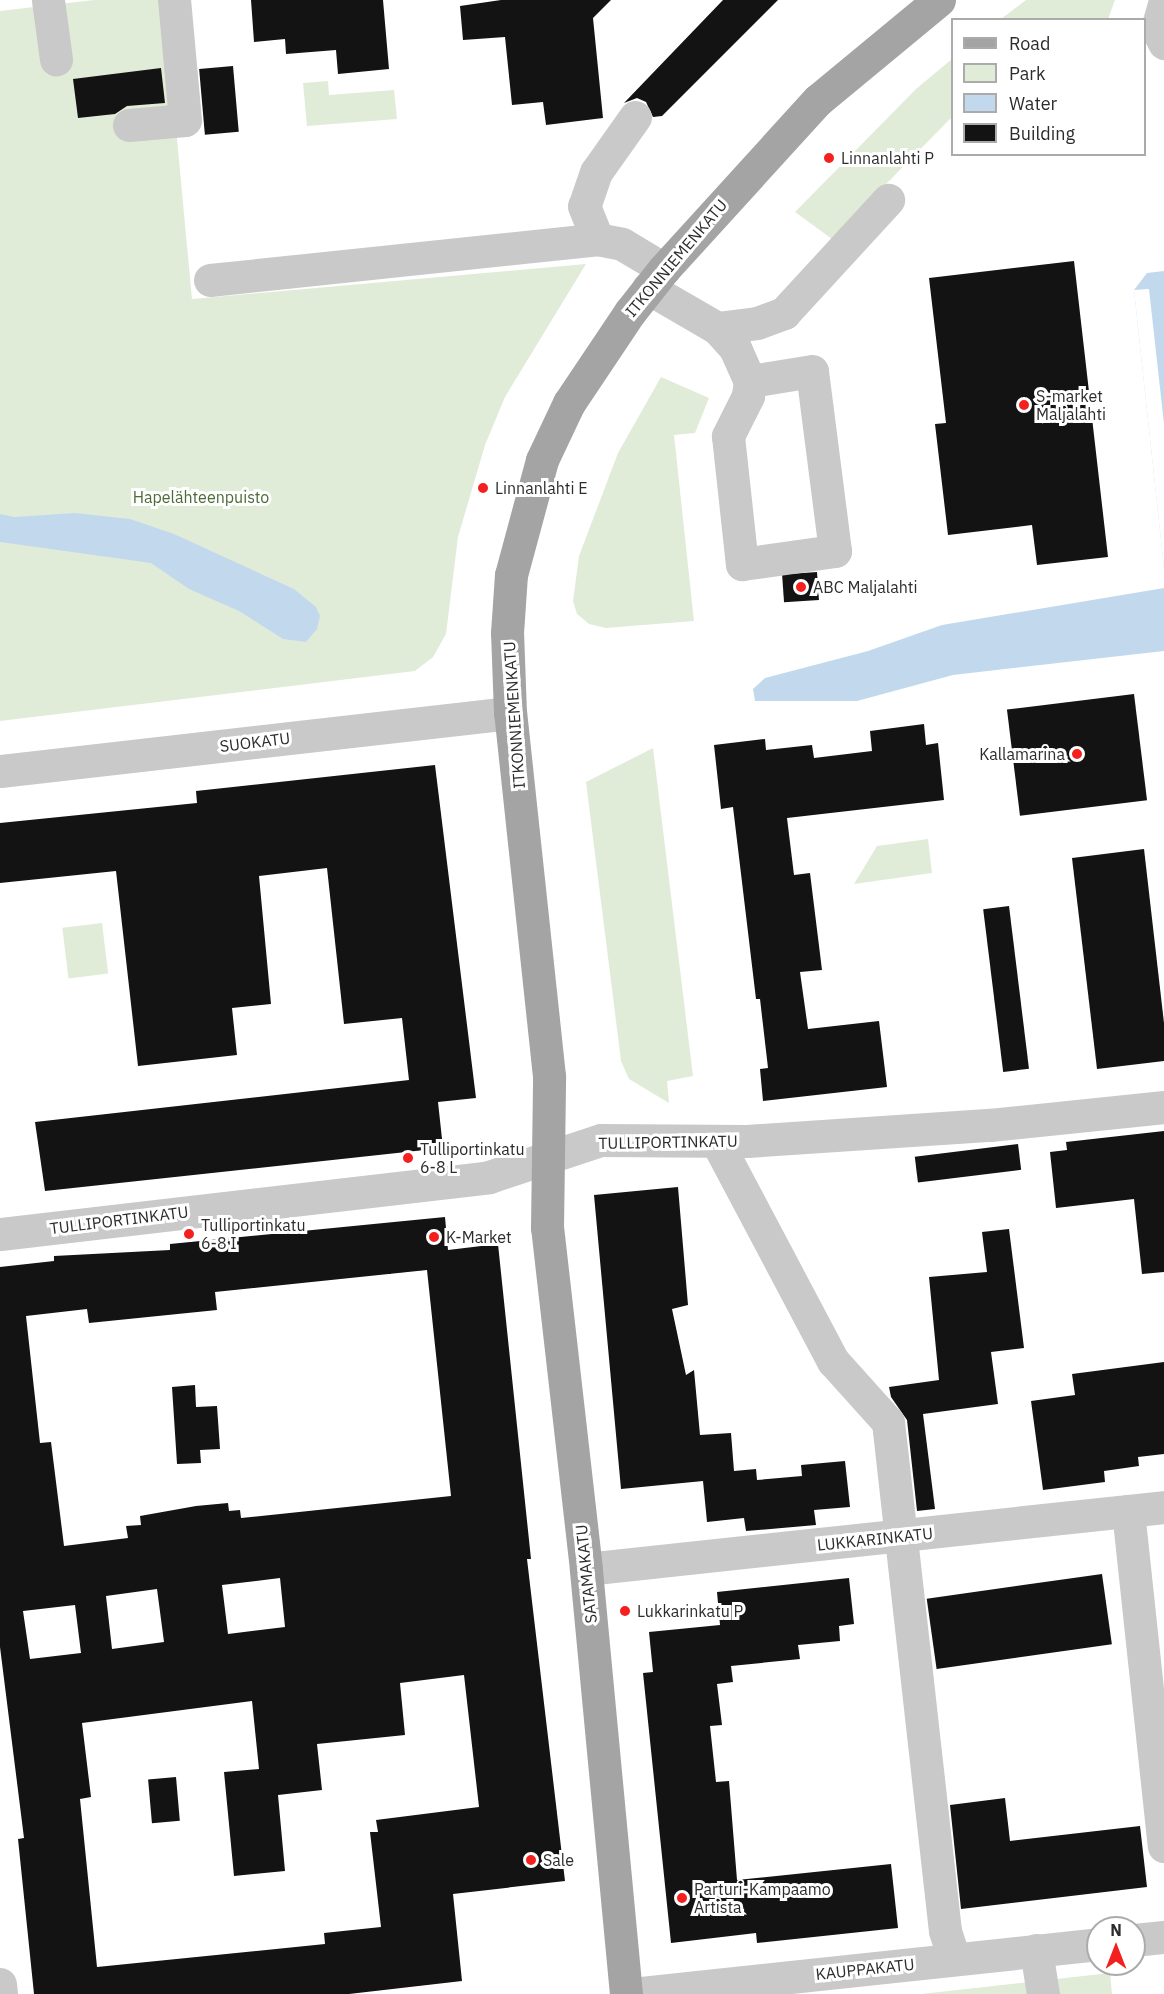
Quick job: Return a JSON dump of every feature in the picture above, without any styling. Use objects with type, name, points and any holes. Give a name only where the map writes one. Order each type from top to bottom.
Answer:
[{"type":"main road","name":"ITKONNIEMENKATU","points":[[548,1155],[549,1076],[510,713],[507,633],[511,576],[542,460],[570,403],[656,278],[818,100],[939,0]]},
{"type":"main road","name":"SATAMAKATU","points":[[548,1155],[547,1228],[586,1569],[626,1994]]},
{"type":"street","points":[[48,0],[56,59]]},
{"type":"street","points":[[129,125],[186,120],[174,0]]},
{"type":"street","points":[[1164,4],[1156,29],[1164,43]]},
{"type":"street","points":[[597,239],[584,206],[589,188],[635,117]]},
{"type":"street","points":[[717,328],[757,323],[784,313],[888,200]]},
{"type":"street","points":[[210,280],[597,239],[622,243],[656,278],[717,328],[735,348],[750,381],[748,396],[728,436],[742,564],[835,551],[812,371],[750,381]]},
{"type":"street","name":"SUOKATU","points":[[0,771],[510,713]]},
{"type":"street","name":"TULLIPORTINKATU","points":[[0,1234],[489,1177],[548,1155],[601,1140],[717,1142],[990,1125],[1164,1107]]},
{"type":"street","points":[[717,1142],[833,1360],[888,1422],[903,1536],[945,1931],[954,1959]]},
{"type":"street","name":"LUKKARINKATU","points":[[586,1569],[1164,1507]]},
{"type":"street","points":[[1128,1511],[1164,1846]]},
{"type":"street","points":[[1146,1939],[1164,1937]]},
{"type":"street","name":"KAUPPAKATU","points":[[632,1994],[1086,1945]]},
{"type":"street","points":[[1036,1950],[1043,1994]]},
{"type":"street","points":[[0,1984],[1,1994]]},
{"type":"green space","name":"Hapelähteenpuisto","points":[[94,0],[164,0],[192,299],[586,264],[505,397],[485,445],[458,537],[446,634],[433,657],[415,671],[0,721],[0,11]]},
{"type":"green space","points":[[1026,0],[1115,0],[1108,18],[1002,18]]},
{"type":"green space","points":[[951,60],[951,118],[832,239],[795,212],[916,89]]},
{"type":"green space","points":[[328,81],[329,95],[394,90],[397,119],[307,126],[303,83]]},
{"type":"green space","points":[[661,377],[709,398],[695,433],[674,435],[694,621],[606,628],[589,624],[577,614],[573,601],[579,556],[618,453]]},
{"type":"green space","points":[[653,748],[693,1076],[667,1081],[669,1103],[629,1079],[621,1061],[586,782]]},
{"type":"green space","points":[[928,839],[932,873],[854,884],[877,846]]},
{"type":"green space","points":[[102,923],[108,974],[69,978],[62,928]]},
{"type":"green space","points":[[1086,1976],[1110,1976],[1112,1994],[921,1994]]},
{"type":"water","points":[[1164,271],[1164,568],[1134,290],[1147,273]]},
{"type":"water","points":[[75,513],[130,519],[174,534],[294,589],[316,607],[320,616],[317,629],[306,642],[283,639],[239,611],[189,589],[151,563],[0,542],[0,514],[14,517]]},
{"type":"water","points":[[1164,588],[1164,651],[953,675],[857,701],[755,701],[753,689],[765,678],[868,651],[942,625]]},
{"type":"pier","points":[[1149,289],[1164,424],[1164,568],[1134,290]]},
{"type":"building","points":[[251,0],[383,0],[389,69],[338,74],[336,50],[286,54],[285,39],[254,42]]},
{"type":"building","points":[[501,0],[611,0],[593,18],[603,118],[546,125],[543,102],[512,105],[505,37],[463,40],[460,6]]},
{"type":"building","points":[[723,0],[778,0],[662,116],[653,117],[646,102],[637,98],[624,103]]},
{"type":"building","points":[[233,66],[239,132],[205,135],[199,69]]},
{"type":"building","points":[[161,68],[165,103],[127,106],[115,114],[78,118],[73,79]]},
{"type":"building","points":[[1074,261],[1108,557],[1037,565],[1032,525],[948,535],[935,424],[946,423],[929,278]]},
{"type":"building","points":[[817,572],[819,600],[784,602],[782,574]]},
{"type":"building","name":"Kallamarina","points":[[1134,694],[1147,800],[1020,816],[1007,710]]},
{"type":"building","points":[[924,724],[926,745],[938,743],[944,800],[787,818],[794,875],[810,873],[822,970],[800,972],[808,1029],[879,1021],[887,1087],[763,1101],[760,1069],[768,1068],[760,999],[756,999],[733,807],[721,809],[714,745],[765,739],[766,750],[812,745],[814,758],[872,751],[870,731]]},
{"type":"building","points":[[435,765],[476,1098],[438,1102],[443,1148],[45,1191],[35,1122],[409,1080],[402,1018],[344,1024],[327,868],[259,876],[271,1004],[232,1008],[237,1055],[138,1066],[116,871],[0,883],[0,823],[197,803],[196,791]]},
{"type":"building","points":[[1144,849],[1164,1023],[1164,1061],[1097,1069],[1072,858]]},
{"type":"building","points":[[1009,906],[1029,1069],[1003,1072],[983,909]]},
{"type":"building","points":[[1164,1131],[1164,1272],[1142,1274],[1134,1199],[1056,1208],[1050,1152],[1067,1150],[1066,1142]]},
{"type":"building","points":[[1018,1144],[1021,1170],[918,1182],[915,1157]]},
{"type":"building","points":[[678,1187],[688,1305],[672,1309],[686,1375],[694,1370],[700,1435],[731,1433],[734,1471],[756,1469],[757,1480],[802,1476],[801,1465],[845,1461],[850,1507],[814,1510],[816,1525],[746,1531],[744,1518],[707,1522],[703,1481],[621,1489],[594,1195]]},
{"type":"building","points":[[445,1217],[448,1250],[498,1244],[531,1559],[527,1559],[565,1881],[453,1894],[462,1981],[349,1994],[34,1994],[18,1839],[24,1838],[0,1647],[0,1267],[54,1261],[54,1256],[170,1250],[170,1244]],"holes":[[[427,1270],[451,1496],[241,1518],[240,1510],[229,1511],[228,1503],[196,1506],[140,1516],[141,1525],[126,1526],[128,1538],[64,1546],[51,1442],[40,1443],[26,1316],[87,1309],[89,1323],[217,1310],[215,1292]],[[280,1578],[285,1627],[228,1634],[222,1585]],[[157,1589],[164,1642],[112,1649],[106,1596]],[[75,1605],[81,1653],[30,1659],[23,1611]],[[464,1675],[479,1807],[376,1820],[378,1832],[370,1832],[381,1927],[324,1933],[325,1944],[97,1967],[80,1799],[91,1797],[82,1723],[252,1701],[259,1769],[224,1772],[234,1876],[285,1871],[278,1795],[322,1790],[317,1744],[405,1735],[400,1683]]]},
{"type":"building","points":[[1009,1229],[1024,1348],[991,1352],[998,1404],[923,1414],[935,1509],[917,1511],[907,1420],[891,1397],[889,1387],[939,1380],[929,1277],[987,1272],[982,1232]]},
{"type":"building","points":[[1164,1362],[1164,1454],[1138,1457],[1139,1466],[1104,1471],[1105,1482],[1043,1490],[1031,1401],[1075,1395],[1072,1374]]},
{"type":"building","points":[[195,1385],[196,1407],[217,1406],[220,1449],[200,1450],[201,1463],[177,1464],[172,1387]]},
{"type":"building","points":[[1102,1574],[1112,1644],[937,1669],[927,1599]]},
{"type":"building","points":[[849,1578],[854,1624],[839,1626],[840,1641],[798,1645],[800,1659],[731,1666],[733,1682],[717,1684],[722,1725],[710,1726],[716,1782],[729,1781],[737,1880],[891,1864],[898,1928],[757,1943],[756,1933],[671,1943],[643,1673],[653,1672],[649,1632],[720,1625],[717,1592]]},
{"type":"building","points":[[176,1777],[180,1821],[152,1823],[148,1779]]},
{"type":"building","points":[[1005,1798],[1010,1841],[1140,1826],[1147,1887],[961,1909],[950,1805]]},
{"type":"place","name":"Linnanlahti P","points":[[829,158]]},
{"type":"place","name":"S-market Maljalahti","points":[[1024,405]]},
{"type":"place","name":"Linnanlahti E","points":[[483,488]]},
{"type":"place","name":"ABC Maljalahti","points":[[801,587]]},
{"type":"place","name":"Kallamarina","points":[[1077,754]]},
{"type":"place","name":"Tulliportinkatu 6-8 L","points":[[408,1158]]},
{"type":"place","name":"Tulliportinkatu 6-8 I","points":[[189,1234]]},
{"type":"place","name":"K-Market","points":[[434,1237]]},
{"type":"place","name":"Lukkarinkatu P","points":[[625,1611]]},
{"type":"place","name":"Sale","points":[[531,1860]]},
{"type":"place","name":"Parturi-Kampaamo Artista","points":[[682,1898]]}]
